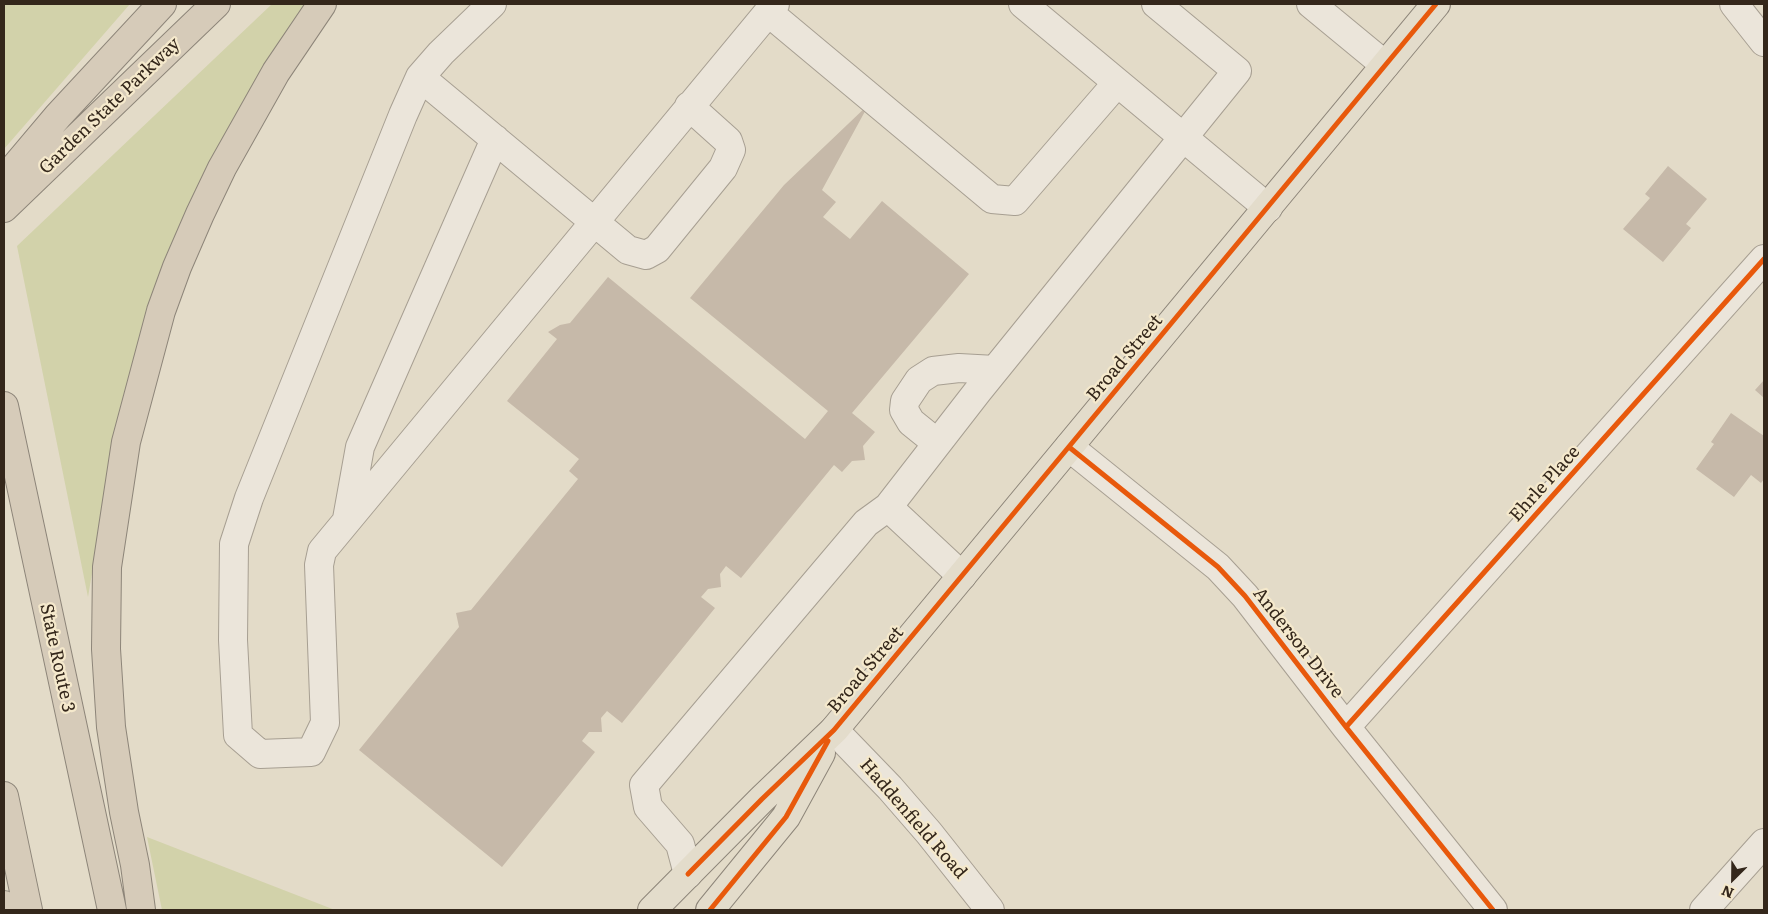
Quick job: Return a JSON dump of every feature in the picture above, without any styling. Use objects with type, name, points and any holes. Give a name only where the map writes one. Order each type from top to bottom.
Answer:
[{"type":"highway","points":[[4,180],[58,116],[162,4]]},
{"type":"highway","name":"Garden State Parkway","points":[[4,208],[216,4]]},
{"type":"highway","points":[[140,910],[135,865],[124,812],[111,727],[106,649],[107,567],[126,442],[161,311],[177,267],[200,214],[222,168],[276,72],[322,4]]},
{"type":"highway","name":"State Route 3","points":[[4,406],[112,910]]},
{"type":"highway","points":[[4,796],[28,910]]},
{"type":"highway","points":[[4,905],[5,910]]},
{"type":"main road","name":"Broad Street","points":[[652,910],[762,799],[834,730],[1436,4]]},
{"type":"main road","name":"Broad Street","points":[[710,910],[786,817],[834,730]]},
{"type":"street","points":[[492,4],[441,53],[420,77],[253,488],[234,544],[233,640],[238,735],[260,754],[311,752],[325,723],[319,565],[322,551],[771,8],[992,200],[1015,201],[1117,83]]},
{"type":"street","points":[[1024,4],[1268,208]]},
{"type":"street","points":[[688,874],[680,844],[648,806],[644,785],[866,523],[888,507],[995,370],[1237,72],[1156,4]]},
{"type":"street","points":[[1312,4],[1385,65]]},
{"type":"street","points":[[1734,4],[1764,42]]},
{"type":"street","points":[[420,77],[628,250],[646,255],[658,249],[724,168],[730,150],[728,141],[689,106]]},
{"type":"street","points":[[346,520],[360,447],[495,139]]},
{"type":"street","name":"Ehrle Place","points":[[1346,727],[1764,259]]},
{"type":"street","points":[[937,443],[911,422],[904,410],[905,401],[919,380],[933,371],[959,368],[995,370]]},
{"type":"street","name":"Anderson Drive","points":[[1069,447],[1218,567],[1245,596],[1346,727],[1493,910]]},
{"type":"street","points":[[888,507],[962,576]]},
{"type":"street","name":"Haddenfield Road","points":[[834,730],[890,788],[929,833],[990,910]]},
{"type":"street","points":[[1704,910],[1764,843]]},
{"type":"green space","points":[[4,4],[130,4],[4,149]]},
{"type":"green space","points":[[272,4],[307,4],[139,342],[120,408],[88,597],[17,246]]},
{"type":"green space","points":[[147,837],[335,910],[162,910]]},
{"type":"building","points":[[869,104],[822,190],[836,202],[823,217],[850,239],[882,201],[969,274],[852,413],[875,432],[863,446],[865,460],[852,461],[842,472],[834,465],[741,578],[726,566],[720,574],[721,587],[708,589],[701,597],[715,608],[622,723],[607,711],[601,718],[602,732],[589,732],[582,741],[595,752],[502,867],[359,750],[459,627],[456,613],[471,610],[578,479],[569,471],[579,459],[507,401],[557,339],[548,332],[560,325],[570,323],[608,277],[805,439],[828,411],[690,298],[784,185]]},
{"type":"building","points":[[1668,166],[1707,199],[1686,224],[1691,228],[1663,262],[1623,229],[1650,198],[1645,194]]},
{"type":"building","points":[[1764,380],[1764,398],[1755,390]]},
{"type":"building","points":[[1731,413],[1764,436],[1764,479],[1761,483],[1751,475],[1734,497],[1696,469],[1714,444],[1711,442]]},
{"type":"cycle path","points":[[688,874],[834,730],[1436,4]]},
{"type":"cycle path","points":[[1346,727],[1764,259]]},
{"type":"cycle path","points":[[1069,447],[1218,567],[1245,596],[1346,727],[1493,910]]},
{"type":"cycle path","points":[[710,910],[786,817],[828,741]]}]
